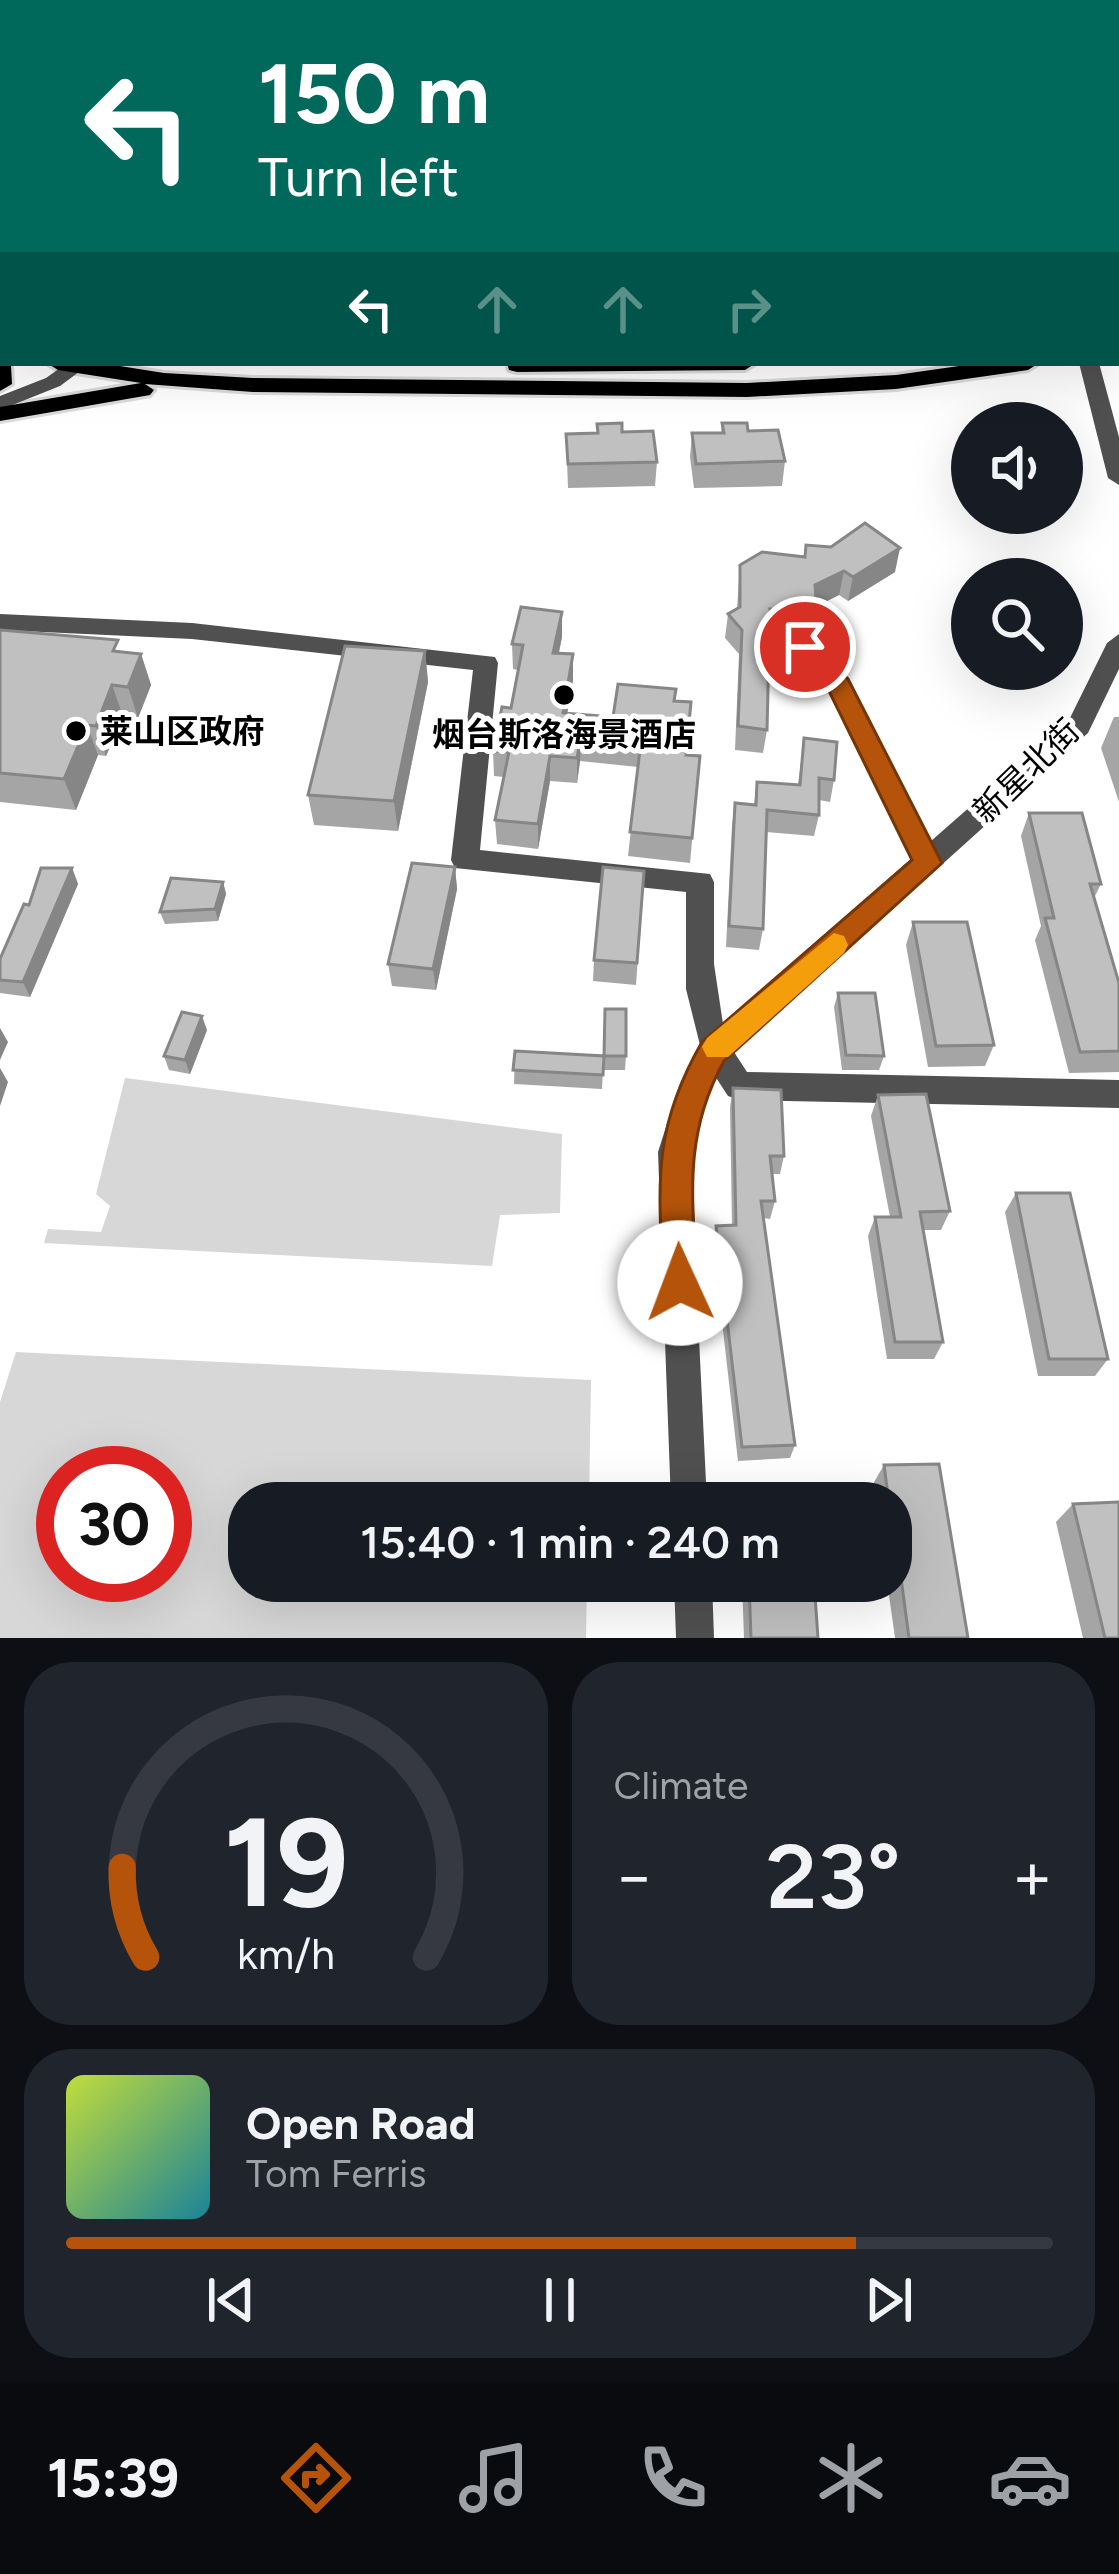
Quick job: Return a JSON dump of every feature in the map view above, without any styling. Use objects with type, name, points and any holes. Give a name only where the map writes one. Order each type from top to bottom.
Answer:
[{"type":"main road","points":[[83,366],[164,380],[253,385],[747,390],[896,382],[1007,366]]},
{"type":"main road","points":[[0,367],[0,384]]},
{"type":"main road","points":[[0,414],[119,391],[253,385]]},
{"type":"street","points":[[0,404],[67,366]]},
{"type":"street","points":[[1089,366],[1119,478]]},
{"type":"street","points":[[0,622],[192,631],[486,663],[465,860],[700,882],[700,1009],[713,1052],[739,1086],[1119,1094]]},
{"type":"street","name":"新星北街","points":[[688,1482],[674,1152],[694,1086],[713,1052],[1079,726],[1119,643]]},
{"type":"street","points":[[805,647],[839,686],[928,863]]},
{"type":"street","points":[[694,1602],[695,1638]]},
{"type":"shaded area","points":[[125,1078],[562,1134],[560,1213],[500,1215],[492,1266],[44,1243],[48,1229],[101,1232],[110,1206],[96,1194]]},
{"type":"shaded area","points":[[16,1352],[591,1380],[589,1482],[228,1482],[228,1602],[587,1602],[586,1638],[0,1638],[0,1402]]},
{"type":"building","points":[[622,423],[622,432],[653,431],[657,462],[568,464],[566,434],[598,433],[597,424]]},
{"type":"building","points":[[722,423],[747,423],[748,431],[778,430],[785,461],[696,464],[692,433],[724,433]]},
{"type":"building","points":[[865,523],[900,548],[853,577],[844,571],[815,585],[816,599],[796,612],[770,609],[767,730],[738,726],[742,630],[728,614],[740,607],[740,565],[762,552],[805,557],[806,545],[831,547]]},
{"type":"building","points":[[521,607],[562,612],[553,653],[573,654],[563,713],[613,717],[618,684],[676,689],[674,701],[691,702],[686,755],[700,756],[692,838],[630,832],[641,742],[581,736],[577,758],[550,756],[538,824],[495,820],[509,752],[493,751],[502,707],[511,708],[523,645],[512,644]]},
{"type":"building","name":"莱山区政府","points":[[0,630],[118,640],[113,651],[141,654],[128,687],[112,685],[96,726],[87,725],[64,779],[0,773]]},
{"type":"building","points":[[345,646],[425,651],[394,801],[308,795]]},
{"type":"building","points":[[804,738],[837,742],[834,780],[819,778],[819,815],[767,810],[763,929],[729,926],[735,803],[756,805],[757,782],[800,785]]},
{"type":"building","points":[[1029,813],[1082,813],[1101,884],[1090,884],[1119,983],[1119,1051],[1080,1052],[1045,918],[1054,918]]},
{"type":"building","points":[[412,863],[455,867],[433,969],[388,964]]},
{"type":"building","points":[[603,867],[644,871],[637,963],[594,960]]},
{"type":"building","points":[[41,868],[72,868],[23,982],[0,980],[0,959],[24,904],[29,905]]},
{"type":"building","points":[[171,878],[223,882],[215,909],[160,912]]},
{"type":"building","points":[[913,922],[967,922],[994,1045],[936,1046]]},
{"type":"building","points":[[838,993],[875,993],[884,1056],[846,1055]]},
{"type":"building","points":[[605,1009],[626,1009],[626,1056],[604,1056]]},
{"type":"building","points":[[182,1012],[202,1016],[185,1060],[164,1056]]},
{"type":"building","points":[[515,1051],[604,1056],[603,1075],[513,1070]]},
{"type":"building","points":[[733,1088],[781,1090],[784,1156],[770,1156],[775,1201],[761,1201],[795,1445],[742,1447],[716,1226],[736,1225]]},
{"type":"building","points":[[926,1094],[950,1211],[920,1212],[943,1342],[895,1342],[875,1217],[901,1217],[878,1095]]},
{"type":"building","points":[[1016,1193],[1070,1193],[1108,1359],[1049,1359]]},
{"type":"building","points":[[939,1464],[968,1638],[909,1638],[904,1602],[912,1602],[912,1482],[886,1482],[884,1465]]},
{"type":"building","points":[[1119,1502],[1119,1638],[1105,1638],[1073,1504]]},
{"type":"building","points":[[750,1602],[815,1602],[818,1638],[751,1638]]},
{"type":"slow traffic","points":[[718,1047],[834,945]]},
{"type":"place","name":"烟台斯洛海景酒店","points":[[564,695]]},
{"type":"place","name":"莱山区政府","points":[[76,731]]},
{"type":"route","points":[[680,1283],[674,1152],[694,1086],[713,1052],[928,863],[839,686],[805,647]]}]
